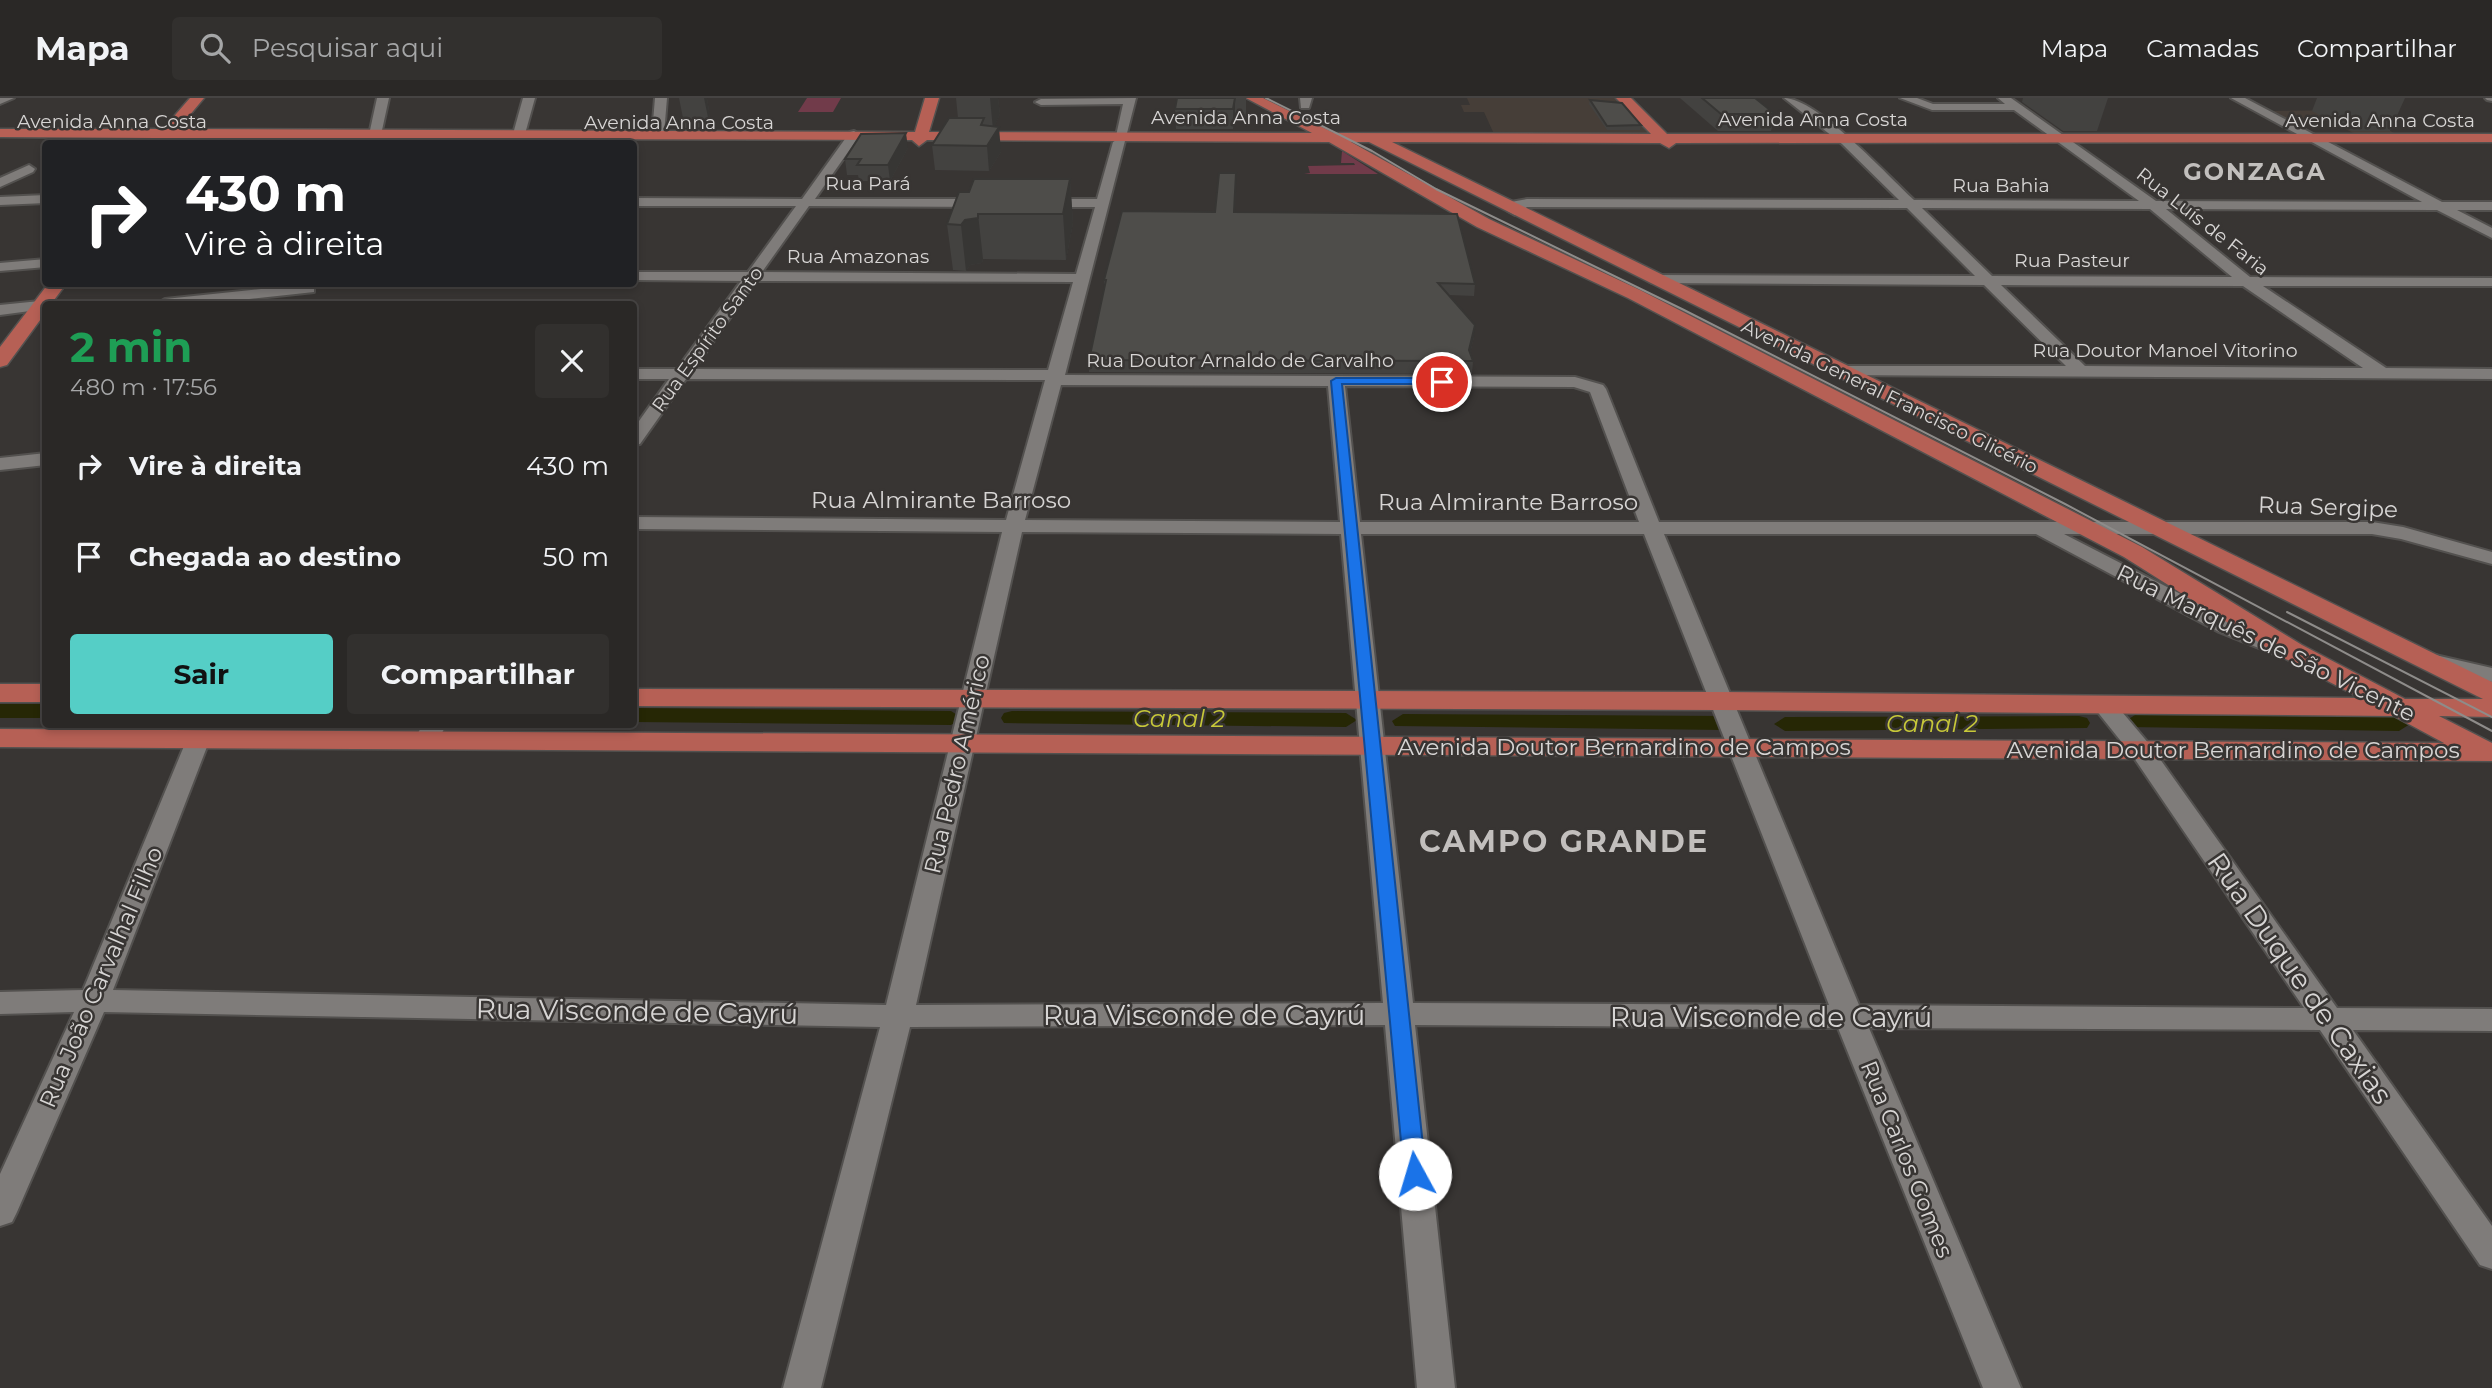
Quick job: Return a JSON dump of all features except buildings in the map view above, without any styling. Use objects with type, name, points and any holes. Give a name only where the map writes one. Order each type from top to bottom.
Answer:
[{"type":"main road","points":[[163,138],[197,98]]},
{"type":"main road","points":[[920,138],[932,98]]},
{"type":"main road","points":[[1253,98],[1301,130]]},
{"type":"main road","points":[[1289,98],[1309,105]]},
{"type":"main road","points":[[1623,98],[1665,141]]},
{"type":"main road","name":"Avenida General Francisco Glicério","points":[[1420,136],[1336,121],[2492,693]]},
{"type":"main road","name":"Avenida Anna Costa","points":[[1121,139],[1301,130],[1336,139]]},
{"type":"main road","name":"Avenida Anna Costa","points":[[0,133],[163,138]]},
{"type":"main road","name":"Avenida Anna Costa","points":[[373,139],[519,134],[658,134],[851,138],[1336,139],[1457,143],[1846,141],[2492,145]]},
{"type":"main road","name":"Avenida Anna Costa","points":[[1376,140],[1420,136],[1665,141]]},
{"type":"main road","name":"Avenida Anna Costa","points":[[637,144],[851,138]]},
{"type":"main road","name":"Avenida Anna Costa","points":[[2320,143],[2492,138]]},
{"type":"main road","name":"Avenida Anna Costa","points":[[0,139],[426,140]]},
{"type":"main road","name":"Avenida General Francisco Glicério","points":[[1336,139],[1483,223],[1634,294],[2149,561],[2323,668]]},
{"type":"main road","points":[[1446,175],[1450,169],[1442,147],[1457,143]]},
{"type":"main road","points":[[1634,294],[1633,289],[1653,279]]},
{"type":"main road","points":[[0,360],[39,314]]},
{"type":"main road","points":[[2036,501],[2074,502],[2082,498],[2081,490]]},
{"type":"main road","name":"Rua Marquês de São Vicente","points":[[2323,668],[2489,753]]},
{"type":"main road","points":[[0,693],[42,693]]},
{"type":"main road","name":"Avenida Doutor Bernardino de Campos","points":[[637,698],[1368,699],[2492,708]]},
{"type":"main road","name":"Avenida Doutor Bernardino de Campos","points":[[0,738],[198,739],[431,732],[961,743],[2489,753]]},
{"type":"street","points":[[0,102],[8,98]]},
{"type":"street","points":[[373,139],[383,98]]},
{"type":"street","points":[[519,134],[529,98]]},
{"type":"street","points":[[658,134],[661,98]]},
{"type":"street","points":[[1790,98],[1846,141],[2080,371]]},
{"type":"street","points":[[1906,98],[1931,107],[2017,107]]},
{"type":"street","name":"Rua Luís de Faria","points":[[2004,98],[2153,205],[2245,280],[2380,372]]},
{"type":"street","points":[[2237,98],[2492,234]]},
{"type":"street","points":[[1041,102],[1130,100]]},
{"type":"street","name":"Rua Pedro Américo","points":[[802,1388],[898,1016],[1014,525],[1130,100]]},
{"type":"street","name":"Rua Espírito Santo","points":[[637,436],[851,138]]},
{"type":"street","points":[[0,183],[29,169]]},
{"type":"street","points":[[0,201],[42,200]]},
{"type":"street","points":[[0,216],[29,201]]},
{"type":"street","name":"Rua Pará","points":[[637,202],[1103,203]]},
{"type":"street","name":"Rua Bahia","points":[[1515,211],[1516,205],[1527,203],[2492,206]]},
{"type":"street","points":[[0,267],[42,262]]},
{"type":"street","name":"Rua Amazonas","points":[[637,276],[1083,278]]},
{"type":"street","name":"Rua Pasteur","points":[[1653,279],[2492,282]]},
{"type":"street","points":[[189,301],[302,287]]},
{"type":"street","points":[[0,310],[39,314]]},
{"type":"street","name":"Rua Doutor Manoel Vitorino","points":[[1838,370],[2492,374]]},
{"type":"street","name":"Rua Doutor Arnaldo de Carvalho","points":[[637,374],[1575,382],[1593,385]]},
{"type":"street","points":[[1336,381],[1436,1388]]},
{"type":"street","name":"Rua Carlos Gomes","points":[[1593,385],[1600,393],[1649,526],[1719,701],[2002,1388]]},
{"type":"street","points":[[0,464],[42,459]]},
{"type":"street","name":"Rua Almirante Barroso","points":[[637,523],[2089,529]]},
{"type":"street","name":"Rua Sergipe","points":[[2089,529],[2382,529],[2492,558]]},
{"type":"street","name":"Rua Marquês de São Vicente","points":[[2041,530],[2227,627],[2323,668]]},
{"type":"street","points":[[2428,660],[2492,675]]},
{"type":"street","name":"Rua Duque de Caxias","points":[[2104,705],[2141,750],[2492,1254]]},
{"type":"street","name":"Rua João Carvalhal Filho","points":[[0,1213],[94,1001],[198,739]]},
{"type":"street","name":"Rua Visconde de Cayrú","points":[[0,1003],[94,1001],[898,1016],[1399,1014],[2492,1020]]},
{"type":"shaded area","points":[[807,98],[841,98],[833,112],[798,112]]},
{"type":"shaded area","points":[[1467,98],[1619,98],[1650,133],[1494,134],[1484,112],[1464,112],[1461,105],[1470,105]]},
{"type":"shaded area","points":[[2349,110],[2400,136],[2359,136],[2330,121],[2282,121],[2265,111]]},
{"type":"shaded area","points":[[1342,151],[1378,174],[1304,174],[1310,173],[1308,166],[1355,165],[1341,163]]},
{"type":"waterway","name":"Canal 2","points":[[0,711],[42,711]]},
{"type":"waterway","name":"Canal 2","points":[[637,715],[951,718]]},
{"type":"waterway","name":"Canal 2","points":[[1012,718],[1346,720]]},
{"type":"waterway","name":"Canal 2","points":[[1403,721],[1724,723]]},
{"type":"waterway","name":"Canal 2","points":[[2135,722],[2399,724]]},
{"type":"waterway","name":"Canal 2","points":[[1785,724],[2079,723]]},
{"type":"tram line","points":[[1266,98],[1372,151],[1436,189],[1684,310],[2065,504],[2492,731]]},
{"type":"tram line","points":[[2287,612],[2492,717]]},
{"type":"district","name":"GONZAGA","points":[[2255,172]]},
{"type":"district","name":"CAMPO GRANDE","points":[[1564,842]]},
{"type":"route","points":[[1415,1174],[1336,381],[1442,382]]}]
